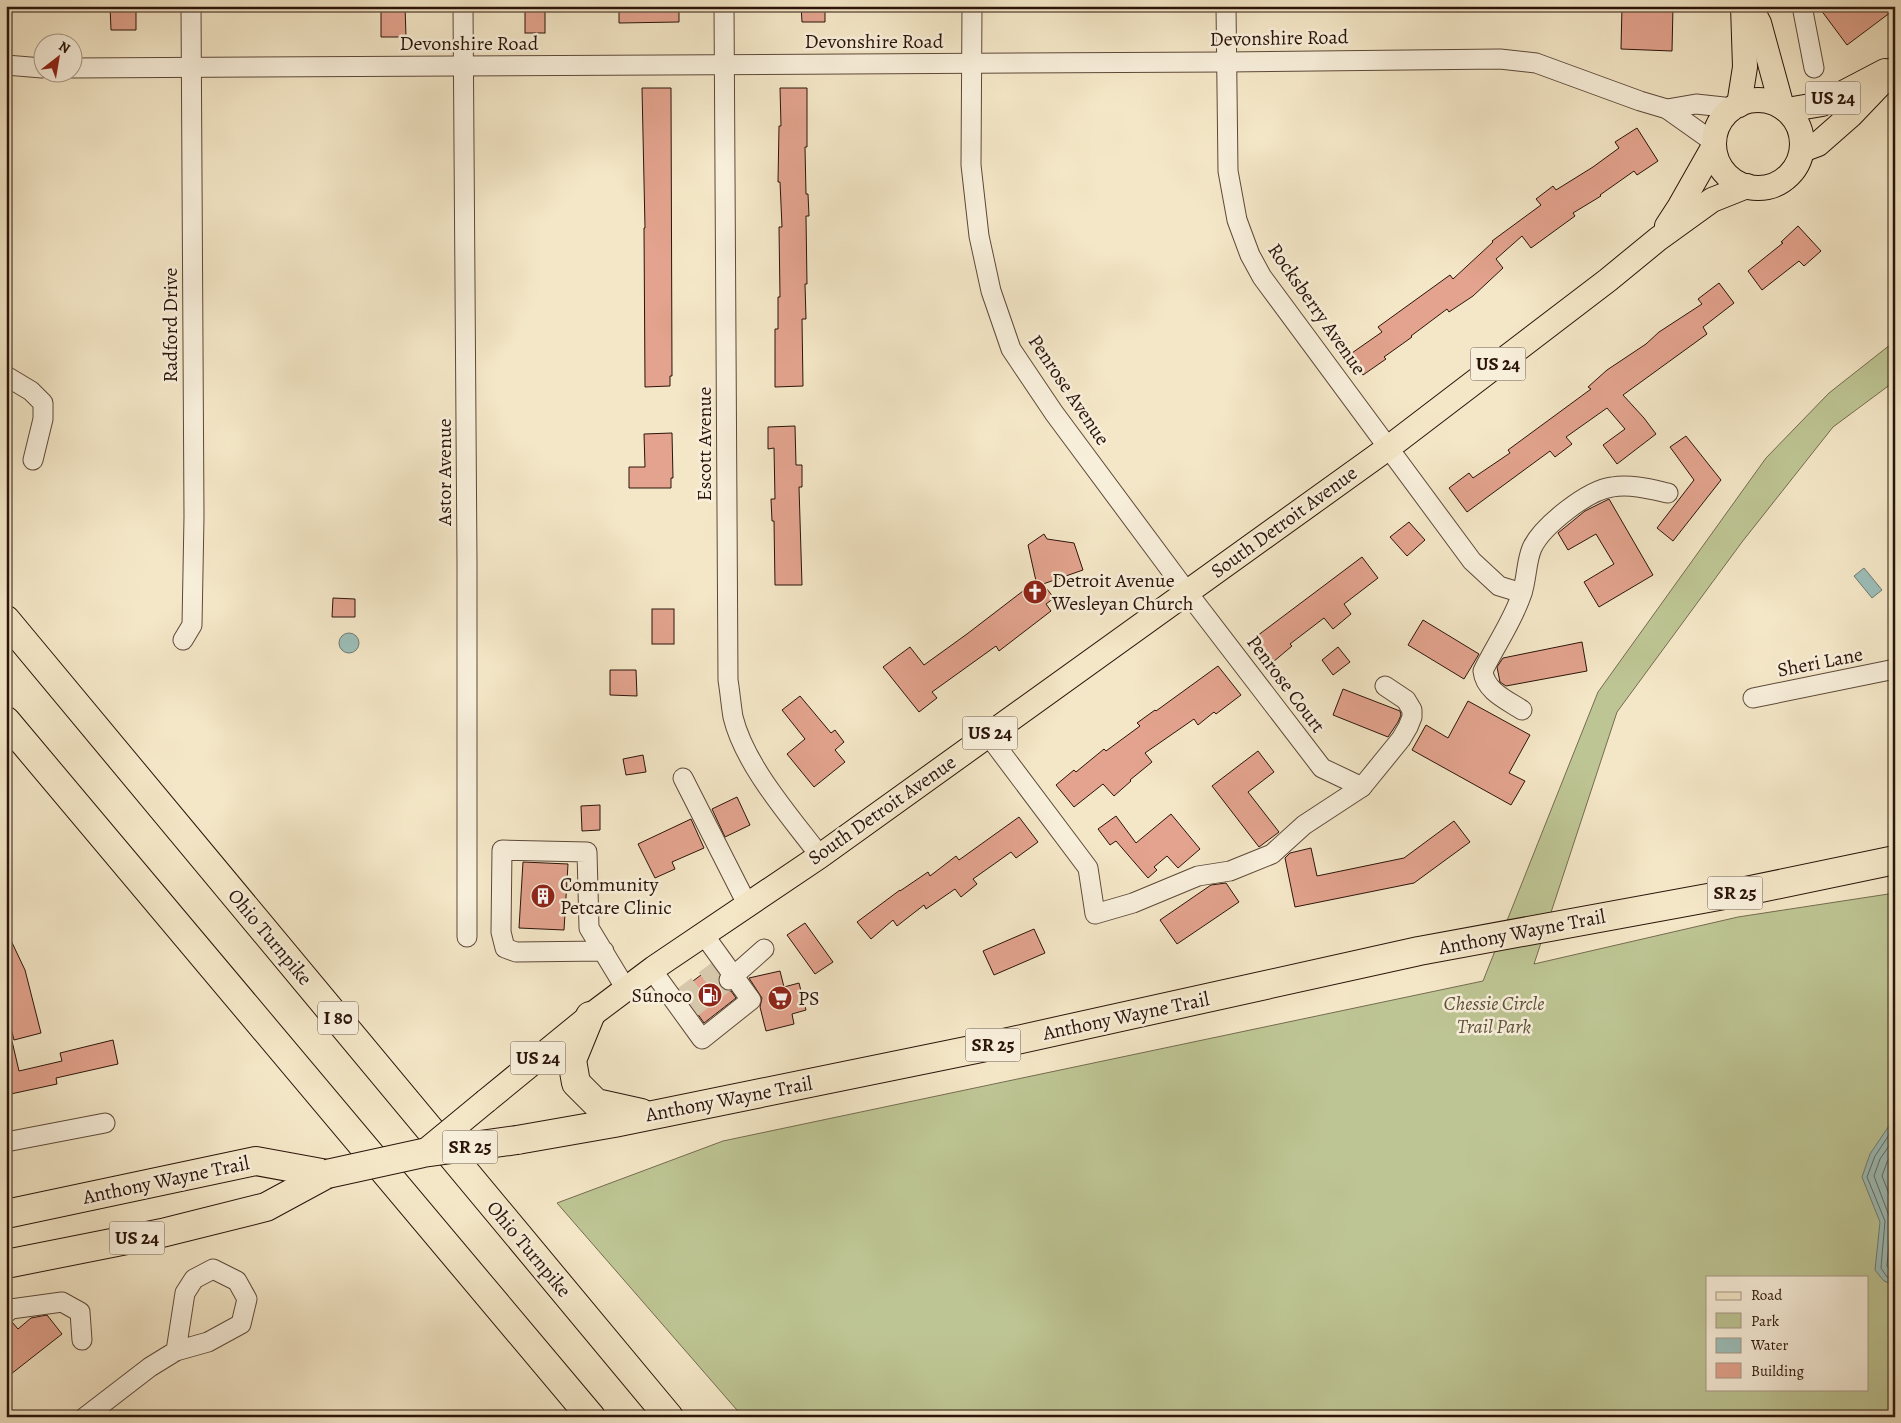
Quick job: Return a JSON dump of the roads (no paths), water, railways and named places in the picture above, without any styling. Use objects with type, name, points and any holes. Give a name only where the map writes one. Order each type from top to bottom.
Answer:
[{"type":"highway","name":"Ohio Turnpike","points":[[6,620],[669,1417]]},
{"type":"highway","points":[[6,721],[591,1417]]},
{"type":"highway","name":"Anthony Wayne Trail","points":[[6,1264],[162,1233],[266,1207],[327,1174],[423,1153],[517,1140],[614,1123],[650,1114],[990,1046],[1419,951],[1746,891],[1895,860]]},
{"type":"highway","points":[[590,1016],[572,1060],[576,1083],[596,1103],[650,1114]]},
{"type":"highway","name":"Anthony Wayne Trail","points":[[6,1214],[256,1161],[327,1174]]},
{"type":"main road","points":[[1736,106],[1745,67],[1743,6]]},
{"type":"main road","points":[[1750,6],[1759,23],[1785,109],[1797,122],[1802,136],[1802,150]]},
{"type":"main road","name":"US 24","points":[[1736,106],[1760,100],[1775,103],[1785,109],[1822,104],[1895,68]]},
{"type":"main road","name":"US 24","points":[[1802,150],[1818,144],[1824,139],[1851,115],[1895,68]]},
{"type":"main road","name":"South Detroit Avenue","points":[[1658,239],[1680,206],[1715,145],[1716,132],[1722,118],[1736,106]]},
{"type":"main road","points":[[1715,145],[1718,160],[1724,172],[1735,181],[1747,186]]},
{"type":"main road","name":"South Detroit Avenue","points":[[423,1153],[590,1016],[652,970],[820,856],[1388,448],[1608,280],[1658,239],[1712,200],[1747,186],[1762,187],[1776,184],[1788,176],[1798,164],[1802,150]]},
{"type":"street","name":"Radford Drive","points":[[183,640],[192,625],[194,517],[191,6]]},
{"type":"street","name":"Astor Avenue","points":[[463,6],[467,563],[467,937]]},
{"type":"street","name":"Escott Avenue","points":[[724,6],[728,680],[734,718],[746,752],[820,856]]},
{"type":"street","name":"Penrose Avenue","points":[[972,6],[971,165],[979,236],[992,290],[1011,349],[1054,413],[1187,592]]},
{"type":"street","name":"Rocksberry Avenue","points":[[1226,6],[1228,171],[1237,220],[1250,254],[1262,277],[1472,561],[1500,586],[1522,593]]},
{"type":"street","points":[[1802,6],[1814,68]]},
{"type":"street","name":"Devonshire Road","points":[[82,68],[1226,62],[1480,58],[1516,60],[1551,68],[1667,109],[1715,145]]},
{"type":"street","points":[[6,65],[32,67]]},
{"type":"street","name":"Devonshire Road","points":[[1667,109],[1696,104],[1736,106]]},
{"type":"street","points":[[6,376],[32,391],[43,403],[43,419],[33,460]]},
{"type":"street","points":[[1522,710],[1496,693],[1484,677],[1483,671],[1522,593],[1532,548],[1540,535],[1560,515],[1599,490],[1613,486],[1646,488],[1668,493]]},
{"type":"street","name":"Penrose Court","points":[[1187,592],[1322,768],[1362,787]]},
{"type":"street","name":"Sheri Lane","points":[[1753,698],[1895,670]]},
{"type":"street","points":[[988,735],[1088,868],[1095,914],[1133,903],[1198,876],[1230,871],[1272,854],[1304,825],[1362,787],[1401,739],[1412,717],[1412,710],[1406,700],[1386,686]]},
{"type":"street","points":[[683,778],[747,904]]},
{"type":"street","points":[[604,952],[516,952],[505,948],[501,932],[502,850],[587,852],[589,928],[604,952],[626,989]]},
{"type":"street","points":[[652,970],[683,1006],[702,1039],[752,1000],[727,972],[704,935]]},
{"type":"street","points":[[727,972],[764,949]]},
{"type":"street","points":[[6,1142],[105,1123]]},
{"type":"street","points":[[85,1417],[150,1367],[176,1351],[208,1342],[241,1324],[247,1299],[237,1281],[213,1270],[194,1279],[185,1294],[176,1351]]},
{"type":"street","points":[[6,1314],[11,1309],[62,1302],[80,1312],[82,1340]]},
{"type":"water","points":[[1864,568],[1882,590],[1872,598],[1854,576]]},
{"type":"water","points":[[349,633],[356,636],[359,643],[356,650],[349,653],[342,650],[339,643],[342,636]]},
{"type":"water","points":[[1895,1117],[1895,1285],[1884,1281],[1875,1270],[1880,1222],[1862,1177],[1870,1154]]},
{"type":"tunnel","points":[[682,997],[719,969]]},
{"type":"tunnel","points":[[691,1009],[729,980]]},
{"type":"place","name":"Detroit Avenue Wesleyan Church","points":[[1035,592]]},
{"type":"place","name":"Community Petcare Clinic","points":[[543,896]]},
{"type":"place","name":"Sunoco","points":[[710,995]]},
{"type":"place","name":"PS","points":[[780,998]]},
{"type":"park label","name":"Chessie Circle Trail Park","points":[[1494,1014]]}]
